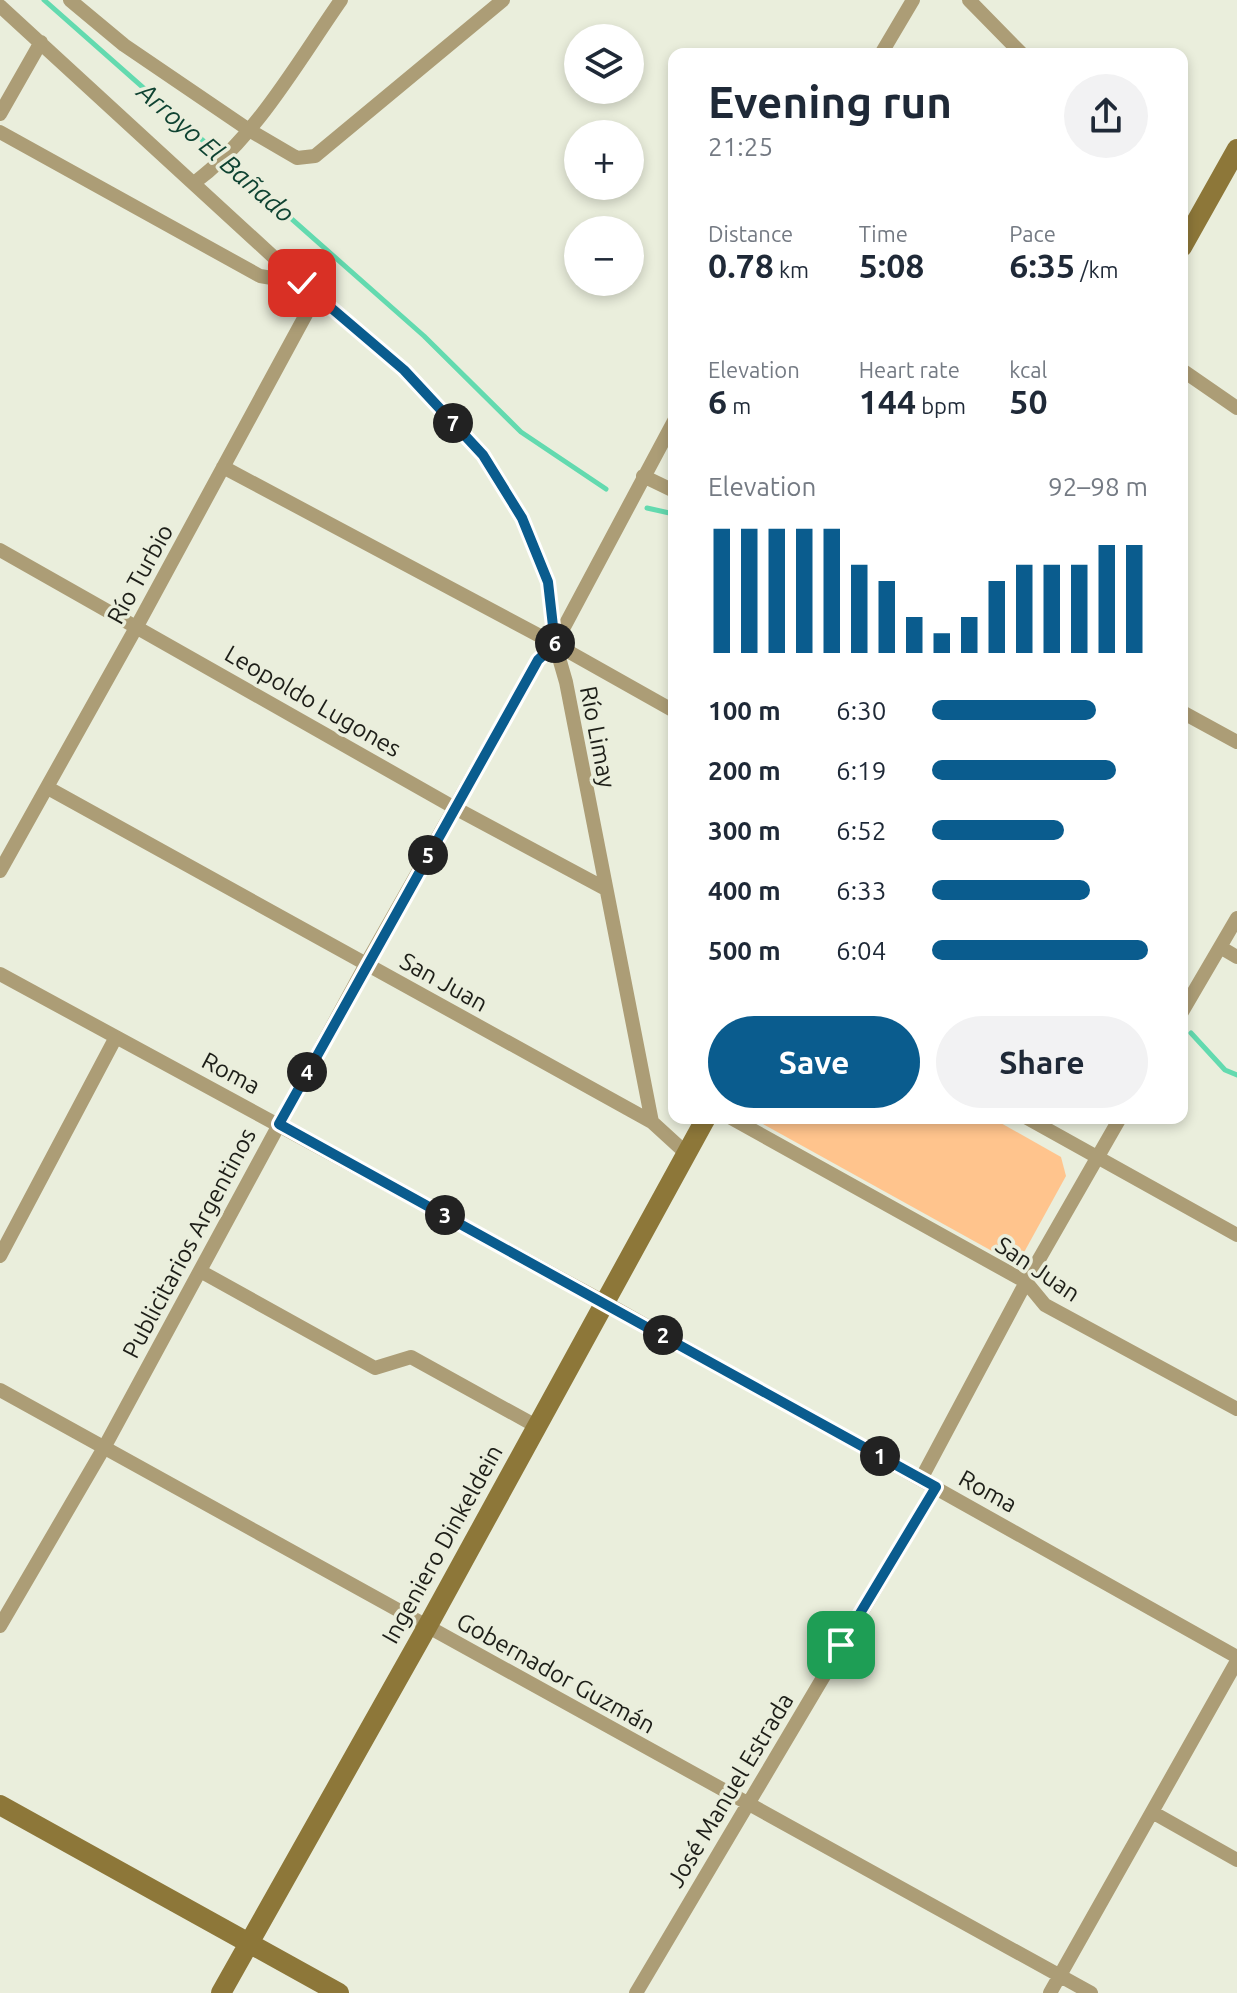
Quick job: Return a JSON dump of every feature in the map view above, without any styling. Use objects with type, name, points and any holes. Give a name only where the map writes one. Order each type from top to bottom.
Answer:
[{"type":"main road","points":[[1188,226],[1237,149]]},
{"type":"main road","name":"Ingeniero Dinkeldein","points":[[221,1993],[427,1627],[703,1124]]},
{"type":"main road","points":[[0,1805],[339,1993]]},
{"type":"street","points":[[70,0],[124,45],[249,130],[297,158],[315,156],[503,0]]},
{"type":"street","points":[[194,183],[211,170],[249,130],[341,0]]},
{"type":"street","points":[[885,48],[913,0]]},
{"type":"street","points":[[969,0],[1016,48]]},
{"type":"street","name":"Río Limay","points":[[0,6],[316,296],[404,370],[483,455],[522,518],[548,582],[555,644],[566,682],[652,1122]]},
{"type":"street","points":[[0,114],[41,42]]},
{"type":"street","points":[[0,132],[260,276],[302,283]]},
{"type":"street","name":"Río Turbio","points":[[0,871],[316,296]]},
{"type":"street","points":[[1188,374],[1237,408]]},
{"type":"street","name":"Publicitarios Argentinos","points":[[0,1626],[105,1446],[366,964],[538,660],[555,644],[668,432]]},
{"type":"street","points":[[223,467],[668,708]]},
{"type":"street","points":[[643,476],[668,488]]},
{"type":"street","name":"Leopoldo Lugones","points":[[0,550],[455,808],[604,888]]},
{"type":"street","points":[[1188,715],[1237,742]]},
{"type":"street","name":"San Juan","points":[[48,788],[652,1122],[687,1154]]},
{"type":"street","points":[[1188,1002],[1237,918]]},
{"type":"street","points":[[1220,947],[1237,957]]},
{"type":"street","name":"Roma","points":[[0,974],[604,1302],[1237,1659]]},
{"type":"street","points":[[0,1256],[116,1037]]},
{"type":"street","name":"San Juan","points":[[742,1124],[1026,1282],[1045,1305],[1237,1409]]},
{"type":"street","points":[[1038,1124],[1237,1235]]},
{"type":"street","points":[[921,1479],[1026,1282],[1116,1124]]},
{"type":"street","points":[[200,1271],[375,1368],[411,1357],[536,1426]]},
{"type":"street","name":"Gobernador Guzmán","points":[[0,1390],[1091,1993]]},
{"type":"street","name":"José Manuel Estrada","points":[[636,1993],[936,1487]]},
{"type":"street","points":[[1050,1993],[1237,1659]]},
{"type":"street","points":[[1152,1812],[1237,1860]]},
{"type":"shaded area","points":[[763,1124],[1003,1124],[1061,1157],[1066,1176],[1022,1256],[1001,1256]]},
{"type":"waterway","name":"Arroyo El Bañado","points":[[44,0],[424,336],[521,432],[606,489]]},
{"type":"waterway","name":"Arroyo El Bañado","points":[[647,508],[668,513]]},
{"type":"waterway","name":"Arroyo El Bañado","points":[[1191,1033],[1225,1070],[1237,1075]]},
{"type":"route","points":[[302,283],[404,370],[483,455],[522,518],[548,582],[555,644],[538,660],[279,1124],[936,1487],[841,1645]]}]
